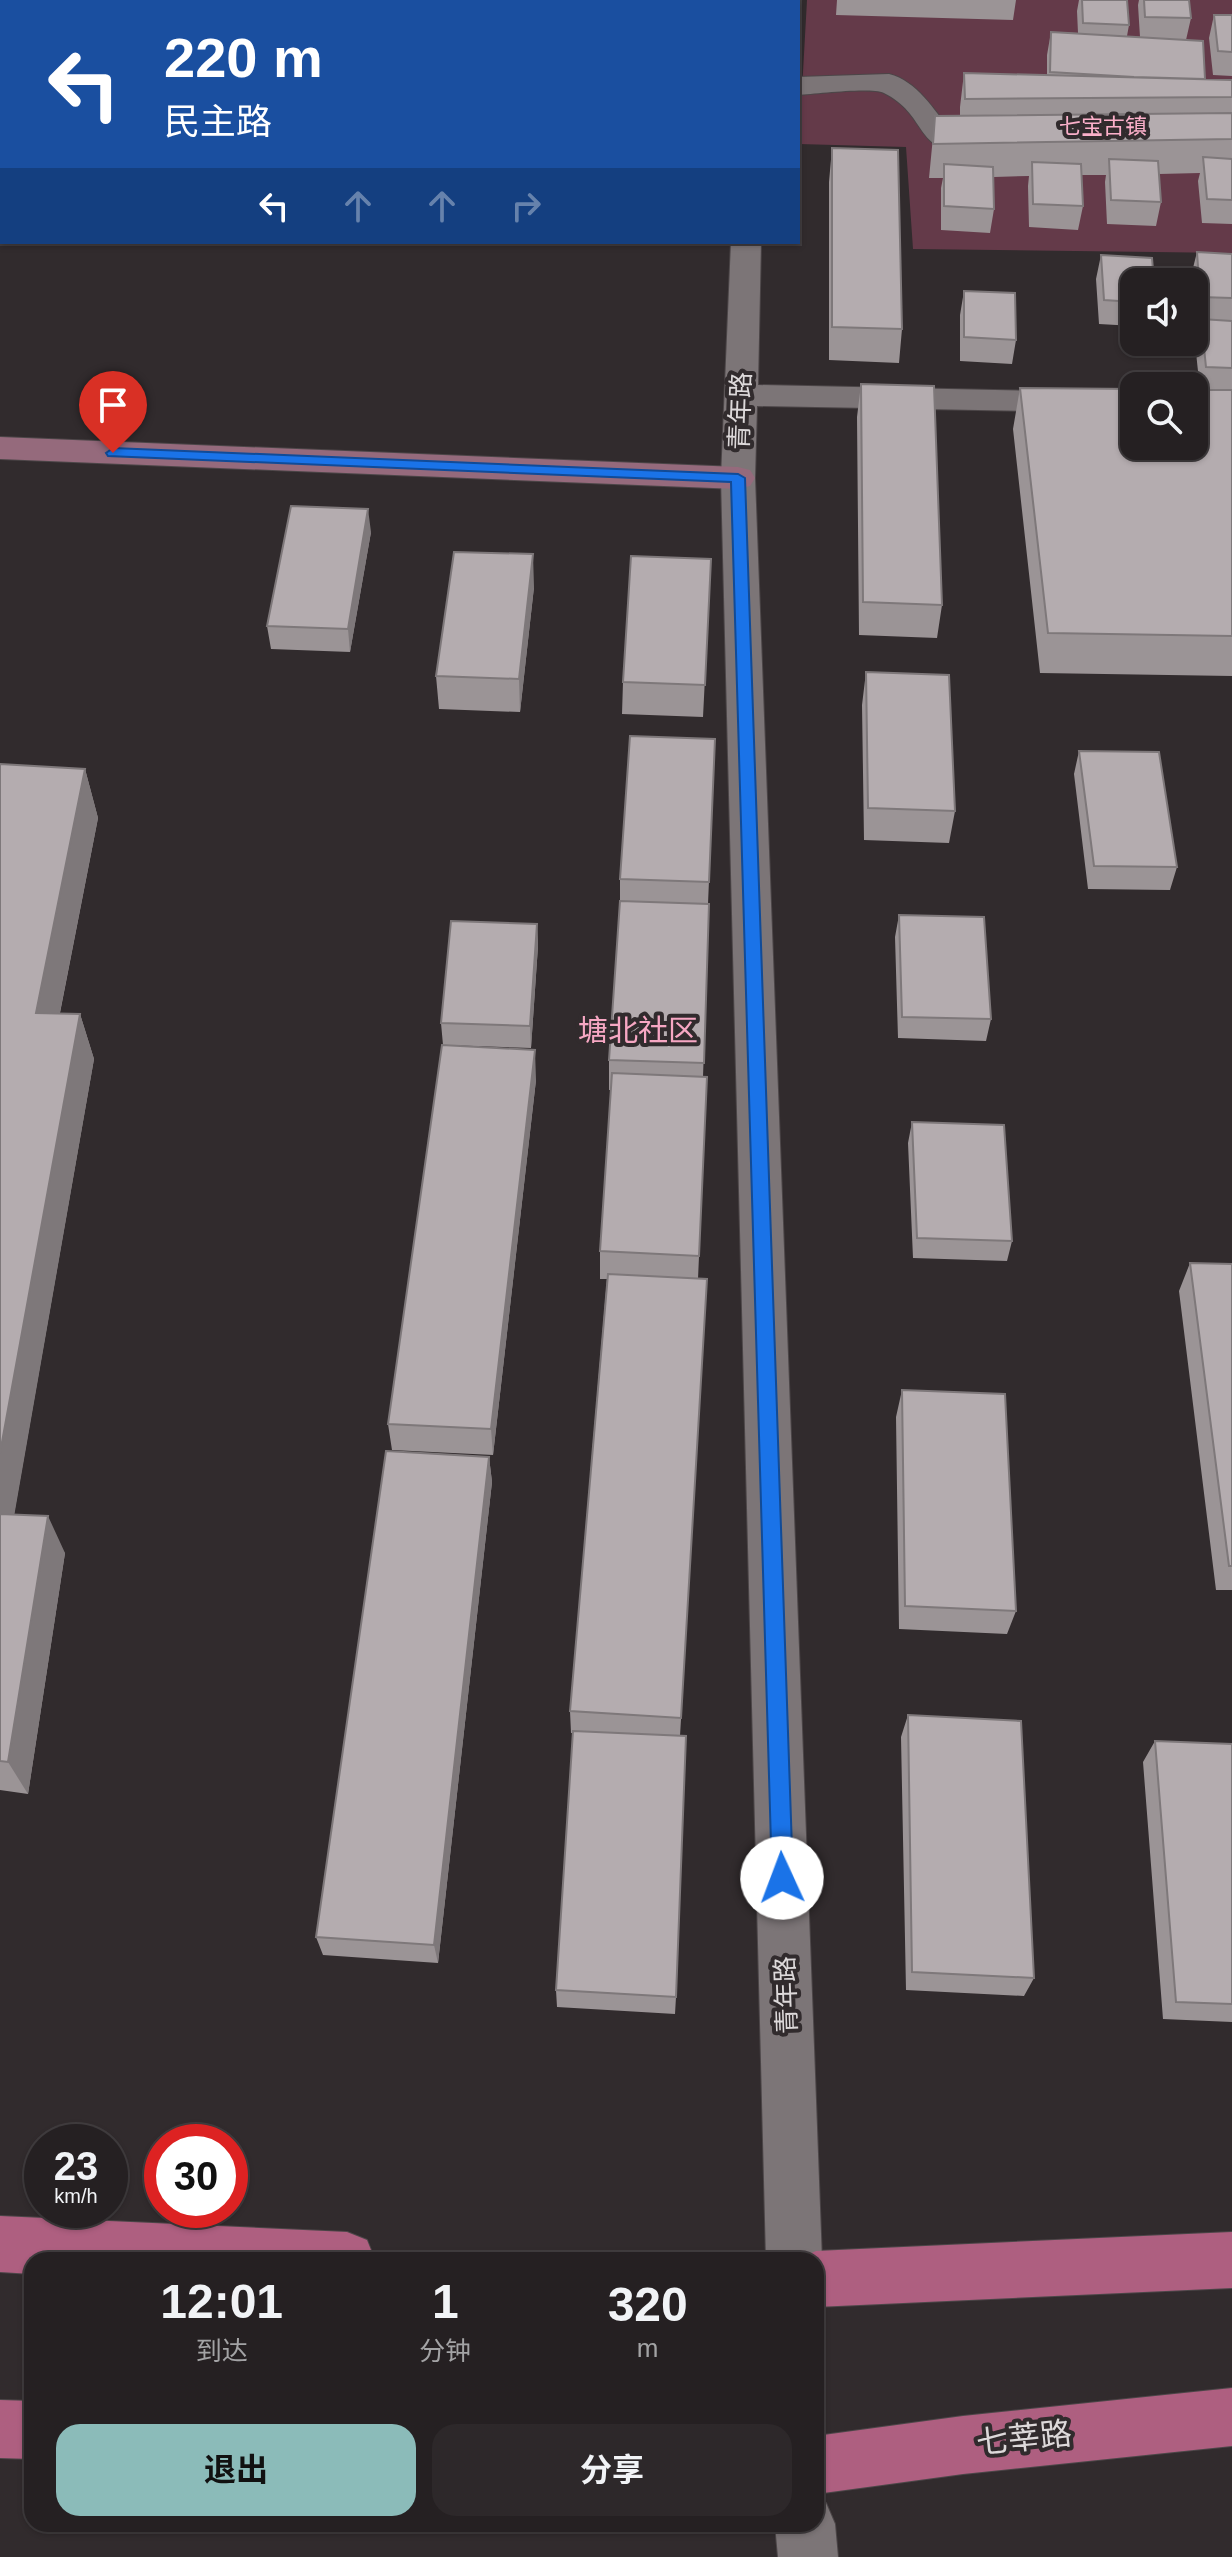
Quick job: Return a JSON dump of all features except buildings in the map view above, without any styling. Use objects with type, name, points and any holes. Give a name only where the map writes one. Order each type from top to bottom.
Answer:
[{"type":"main road","points":[[0,2244],[174,2252]]},
{"type":"main road","points":[[824,2279],[1232,2260]]},
{"type":"main road","name":"七莘路","points":[[824,2464],[963,2445],[1232,2417]]},
{"type":"main road","points":[[0,2429],[24,2430]]},
{"type":"street","points":[[800,86],[889,83],[910,99],[943,140],[1019,139]]},
{"type":"street","name":"青年路","points":[[746,244],[738,478],[794,2252]]},
{"type":"street","points":[[741,395],[1120,403]]},
{"type":"street","points":[[0,448],[738,478]]},
{"type":"street","points":[[806,2532],[808,2557]]},
{"type":"green space","name":"七宝古镇","points":[[807,0],[1232,0],[1232,253],[913,249],[906,147],[800,144]]},
{"type":"district","name":"塘北社区","points":[[638,1031]]},
{"type":"route","points":[[113,453],[738,478],[782,1878]]}]
